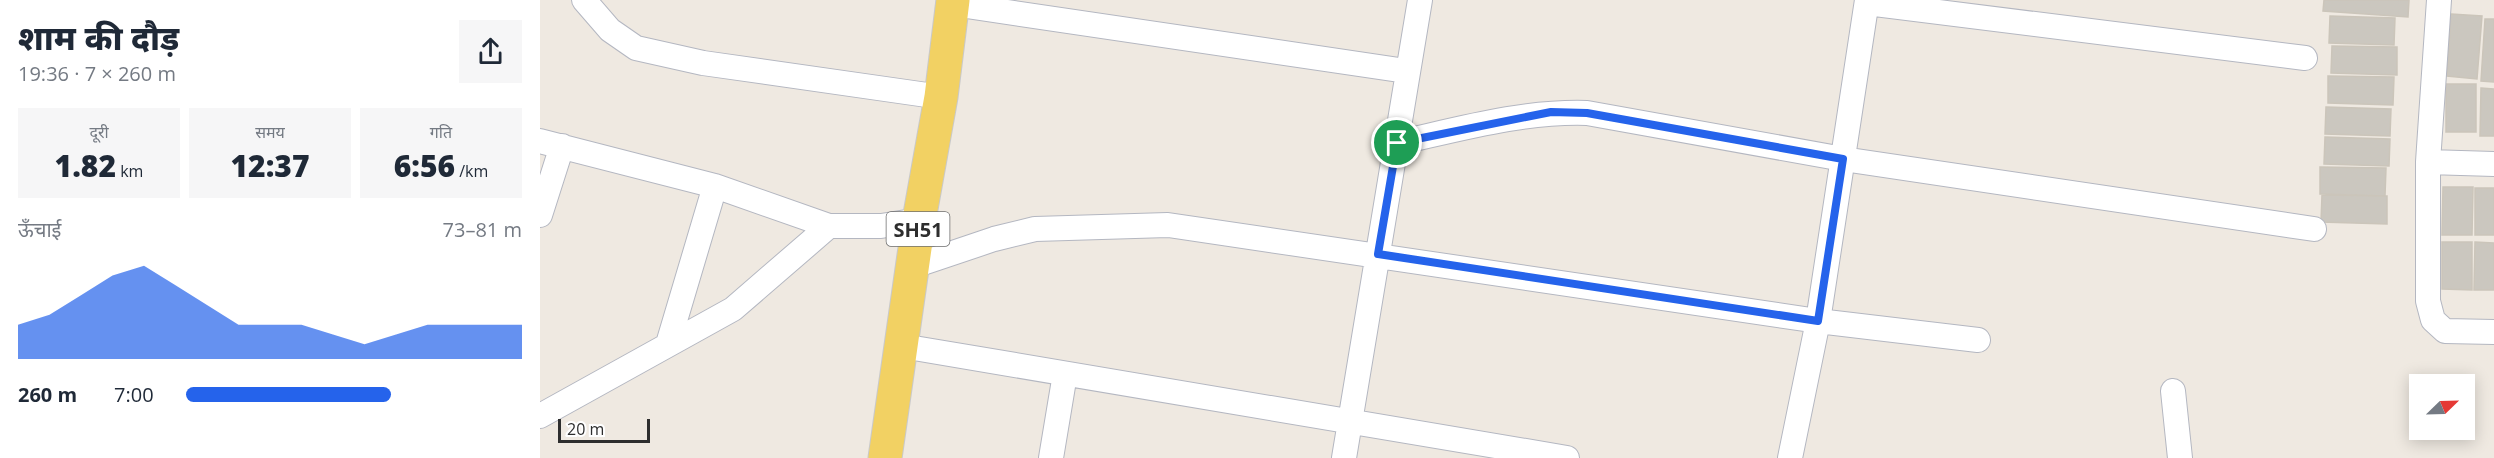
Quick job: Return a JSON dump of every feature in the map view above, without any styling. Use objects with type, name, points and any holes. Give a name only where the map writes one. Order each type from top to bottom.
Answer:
[{"type":"main road","name":"SH51","points":[[885,458],[919,220],[941,97],[953,2]]},
{"type":"street","points":[[584,0],[610,30],[636,48],[703,63],[941,97]]},
{"type":"street","points":[[1344,458],[1405,79],[1420,0]]},
{"type":"street","points":[[2439,0],[2428,162],[2428,301],[2433,320],[2445,331],[2494,332]]},
{"type":"street","points":[[953,2],[1405,79]]},
{"type":"street","points":[[1790,458],[1818,321],[1867,2],[2305,58]]},
{"type":"street","points":[[1398,133],[1551,112],[1587,113],[1843,159],[2314,229]]},
{"type":"street","points":[[540,215],[551,143],[715,186],[829,226],[880,226],[919,220]]},
{"type":"street","points":[[2428,162],[2494,165]]},
{"type":"street","points":[[668,344],[715,186]]},
{"type":"street","points":[[914,266],[994,239],[1035,229],[1168,225],[1378,254],[1818,321],[1978,340]]},
{"type":"street","points":[[540,416],[733,309],[829,226]]},
{"type":"street","points":[[902,346],[1349,423],[1568,458]]},
{"type":"street","points":[[1051,458],[1065,374]]},
{"type":"street","points":[[2173,391],[2180,458]]},
{"type":"building","points":[[2324,0],[2409,0],[2408,17],[2323,11]]},
{"type":"building","points":[[2451,14],[2482,16],[2477,79],[2447,76]]},
{"type":"building","points":[[2330,16],[2395,18],[2394,45],[2329,43]]},
{"type":"building","points":[[2485,19],[2494,19],[2494,82],[2481,81]]},
{"type":"building","points":[[2332,46],[2397,47],[2397,75],[2331,73]]},
{"type":"building","points":[[2328,76],[2394,77],[2393,105],[2328,103]]},
{"type":"building","points":[[2446,84],[2476,84],[2476,132],[2446,132]]},
{"type":"building","points":[[2481,88],[2494,89],[2494,136],[2480,136]]},
{"type":"building","points":[[2326,107],[2391,109],[2390,136],[2325,134]]},
{"type":"building","points":[[2325,137],[2390,139],[2389,166],[2324,164]]},
{"type":"building","points":[[2320,167],[2386,168],[2385,196],[2320,194]]},
{"type":"building","points":[[2443,187],[2473,187],[2472,235],[2442,235]]},
{"type":"building","points":[[2475,188],[2494,188],[2494,235],[2475,235]]},
{"type":"building","points":[[2322,195],[2387,196],[2387,224],[2321,222]]},
{"type":"building","points":[[2442,242],[2472,242],[2472,290],[2442,289]]},
{"type":"building","points":[[2475,242],[2494,243],[2494,290],[2474,290]]},
{"type":"route","points":[[1551,112],[1587,113],[1843,159],[1818,321],[1378,254],[1397,143],[1551,112]]}]
